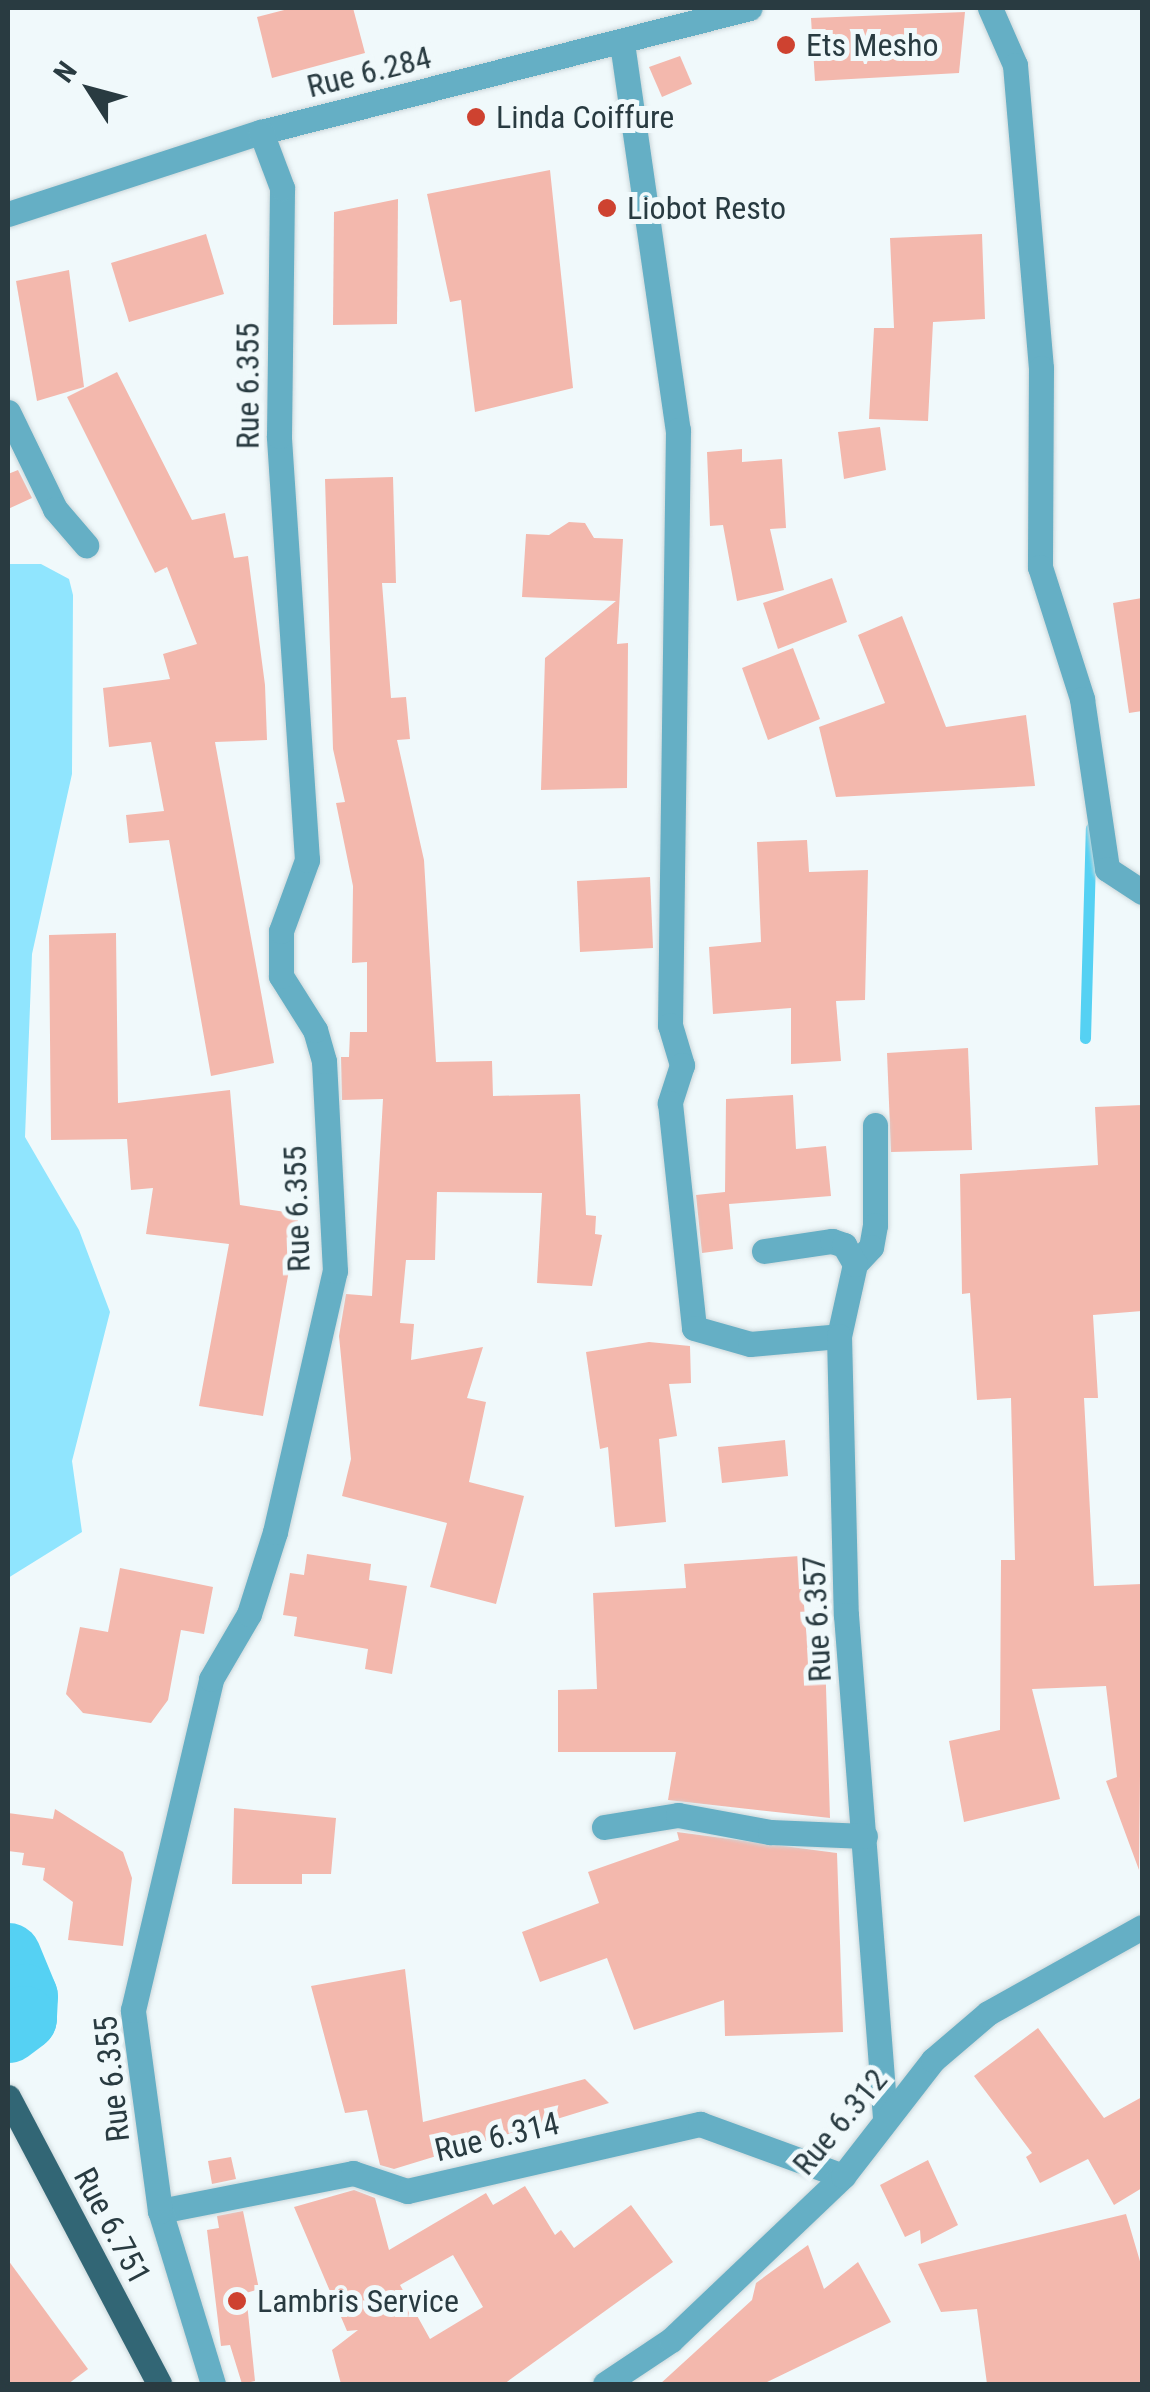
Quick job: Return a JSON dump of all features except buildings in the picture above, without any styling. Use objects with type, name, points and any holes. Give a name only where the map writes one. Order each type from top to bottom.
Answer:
[{"type":"main road","name":"Rue 6.751","points":[[8,2097],[159,2384]]},
{"type":"street","name":"Rue 6.284","points":[[8,214],[260,132],[622,43],[662,18],[750,8]]},
{"type":"street","points":[[990,8],[1011,41],[1015,64],[1043,412],[1040,567],[1082,699],[1107,869],[1142,892]]},
{"type":"street","points":[[622,43],[678,430],[670,1025],[682,1065],[670,1103],[694,1328],[750,1344],[839,1336]]},
{"type":"street","name":"Rue 6.355","points":[[213,2384],[160,2211],[132,2010],[211,1679],[250,1614],[275,1532],[336,1271],[324,1061],[315,1030],[281,976],[281,931],[307,860],[279,436],[282,188],[260,132]]},
{"type":"street","points":[[8,412],[55,509],[86,545]]},
{"type":"street","name":"Rue 6.357","points":[[875,1125],[875,1225],[870,1247],[855,1264],[839,1336],[846,1615],[886,2117]]},
{"type":"street","points":[[764,1251],[832,1241],[844,1245],[855,1264]]},
{"type":"street","points":[[604,1827],[678,1815],[770,1832],[865,1836]]},
{"type":"street","name":"Rue 6.312","points":[[605,2384],[671,2340],[844,2176],[886,2117],[988,2013],[1142,1927]]},
{"type":"street","name":"Rue 6.314","points":[[160,2211],[353,2173],[407,2191],[700,2124],[844,2176]]},
{"type":"shaded area","points":[[8,564],[41,564],[69,579],[73,595],[72,774],[32,954],[25,1137],[79,1230],[110,1312],[72,1461],[82,1532],[8,1578]]},
{"type":"waterway","points":[[1085,1038],[1091,828]]},
{"type":"waterway","points":[[8,1955],[25,1996],[24,2018],[8,2030]]},
{"type":"place","name":"Ets Mesho","points":[[786,45]]},
{"type":"place","name":"Linda Coiffure","points":[[476,117]]},
{"type":"place","name":"Liobot Resto","points":[[607,208]]},
{"type":"place","name":"Lambris Service","points":[[237,2301]]}]
